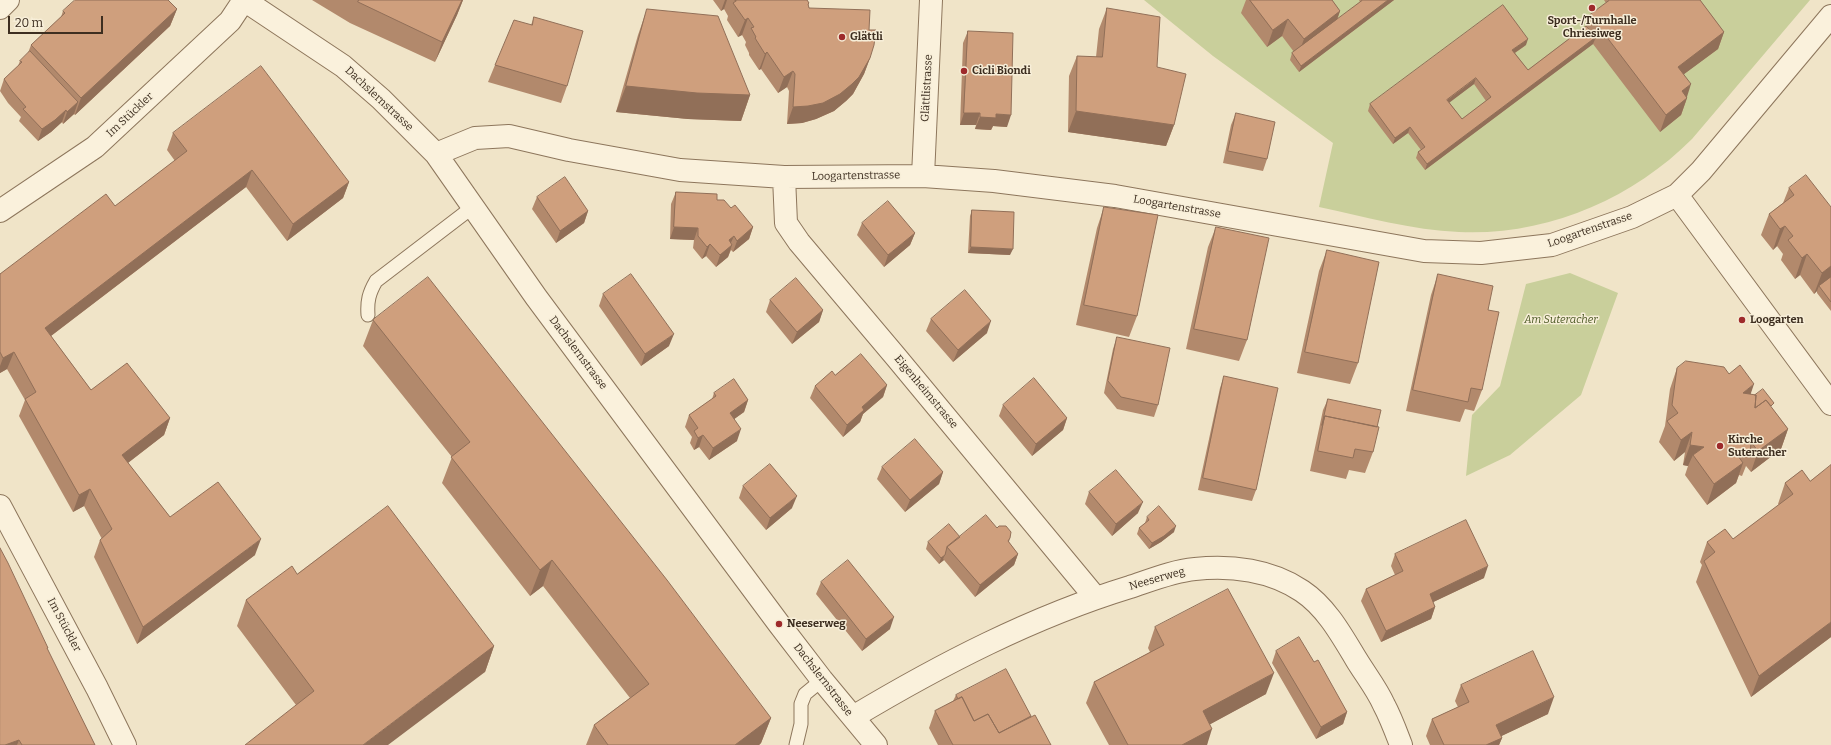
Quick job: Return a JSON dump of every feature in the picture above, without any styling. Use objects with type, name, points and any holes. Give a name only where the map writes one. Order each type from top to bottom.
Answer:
[{"type":"street","points":[[0,8],[8,0]]},
{"type":"street","name":"Dachslernstrasse","points":[[244,0],[343,66],[381,99],[436,154],[474,206],[536,297],[822,680],[876,745]]},
{"type":"street","name":"Im Stückler","points":[[0,211],[95,148],[230,21],[244,0]]},
{"type":"street","name":"Glättlistrasse","points":[[923,176],[931,0]]},
{"type":"street","name":"Loogartenstrasse","points":[[436,154],[475,138],[509,136],[568,150],[680,170],[784,177],[923,176],[994,181],[1115,196],[1424,251],[1481,253],[1552,245],[1632,217],[1677,195],[1701,171],[1831,16]]},
{"type":"street","name":"Eigenheimstrasse","points":[[784,177],[786,223],[799,242],[1095,597]]},
{"type":"street","points":[[1677,195],[1831,404]]},
{"type":"street","name":"Im Stückler","points":[[0,506],[98,688],[125,745]]},
{"type":"street","name":"Neeserweg","points":[[853,718],[957,658],[1095,597],[1194,569],[1246,570],[1274,576],[1302,591],[1320,606],[1340,632],[1384,704],[1401,745]]},
{"type":"lane","points":[[368,315],[367,303],[370,292],[376,282],[474,206]]},
{"type":"lane","points":[[796,745],[801,724],[801,704],[805,694],[822,680]]},
{"type":"green space","points":[[1144,0],[1810,0],[1692,139],[1668,161],[1642,180],[1585,210],[1555,220],[1524,228],[1491,232],[1459,232],[1406,226],[1319,207],[1333,143],[1213,56]]},
{"type":"green space","name":"Am Suteracher","points":[[1570,273],[1618,293],[1581,395],[1510,455],[1466,476],[1472,415],[1500,386],[1526,284]]},
{"type":"building","points":[[75,0],[168,0],[177,9],[81,98],[31,45],[65,13],[63,11]]},
{"type":"building","points":[[359,0],[462,0],[442,42],[358,2]]},
{"type":"building","points":[[735,0],[807,0],[809,3],[809,8],[870,10],[869,30],[876,30],[870,58],[859,77],[840,94],[823,103],[793,107],[795,74],[793,71],[784,77],[767,52],[765,54],[755,38],[756,37],[751,28],[754,27],[748,18],[745,20],[733,3],[736,1]]},
{"type":"building","points":[[1250,0],[1332,0],[1340,11],[1304,39],[1288,19],[1273,30]]},
{"type":"building","points":[[1363,0],[1388,0],[1301,66],[1292,53]]},
{"type":"building","points":[[1610,0],[1700,0],[1724,32],[1678,67],[1691,84],[1682,91],[1687,98],[1666,115],[1590,15]]},
{"type":"building","points":[[1503,5],[1528,39],[1512,50],[1528,70],[1586,26],[1596,37],[1427,164],[1418,152],[1425,147],[1410,127],[1395,138],[1370,104]],"holes":[[[1476,78],[1491,97],[1462,119],[1447,100]]]},
{"type":"building","points":[[1107,8],[1160,17],[1157,67],[1186,74],[1174,125],[1076,111],[1077,56],[1102,57]]},
{"type":"building","points":[[647,9],[718,16],[750,95],[697,93],[626,86]]},
{"type":"building","points":[[534,17],[583,31],[567,86],[495,65],[514,20],[532,25]]},
{"type":"building","points":[[968,31],[1013,33],[1011,115],[996,114],[996,118],[980,117],[980,113],[964,113]]},
{"type":"building","points":[[30,51],[78,102],[67,112],[66,110],[42,129],[23,109],[26,107],[4,79],[22,62],[20,61]]},
{"type":"building","points":[[261,66],[349,182],[293,224],[252,170],[45,328],[91,390],[127,363],[170,418],[122,455],[170,517],[218,482],[261,539],[143,627],[100,540],[112,529],[90,489],[79,495],[25,399],[36,392],[14,352],[3,358],[0,352],[0,274],[106,194],[115,206],[187,151],[173,133]]},
{"type":"building","points":[[1236,113],[1275,122],[1267,159],[1228,151]]},
{"type":"building","points":[[1806,175],[1831,207],[1831,266],[1822,273],[1807,254],[1802,258],[1788,240],[1793,236],[1785,226],[1780,229],[1769,214],[1794,195],[1789,188]]},
{"type":"building","points":[[565,177],[588,211],[560,231],[537,197]]},
{"type":"building","points":[[676,192],[717,194],[717,200],[724,200],[731,208],[735,205],[753,227],[737,241],[734,236],[729,240],[732,245],[720,255],[710,244],[707,247],[698,236],[698,228],[674,227]]},
{"type":"building","points":[[888,201],[915,233],[888,255],[862,223]]},
{"type":"building","points":[[1104,207],[1158,215],[1137,316],[1084,305]]},
{"type":"building","points":[[972,210],[1014,212],[1013,249],[971,247]]},
{"type":"building","points":[[1216,227],[1269,238],[1247,340],[1194,329]]},
{"type":"building","points":[[1327,250],[1379,262],[1358,363],[1305,352]]},
{"type":"building","points":[[631,274],[674,334],[645,354],[603,294]]},
{"type":"building","points":[[1438,274],[1493,286],[1488,310],[1499,312],[1482,390],[1471,388],[1468,402],[1413,390]]},
{"type":"building","points":[[428,277],[667,580],[771,718],[735,745],[608,745],[594,725],[649,684],[552,560],[540,570],[451,457],[470,442],[373,320]]},
{"type":"building","points":[[1831,277],[1831,302],[1819,286]]},
{"type":"building","points":[[796,278],[823,310],[797,332],[770,300]]},
{"type":"building","points":[[965,290],[991,321],[958,350],[931,319]]},
{"type":"building","points":[[1117,337],[1170,348],[1158,405],[1121,397],[1108,381]]},
{"type":"building","points":[[861,354],[887,385],[862,407],[864,410],[847,425],[815,386],[832,371],[835,375]]},
{"type":"building","name":"Kirche Suteracher","points":[[1686,361],[1724,367],[1729,374],[1740,365],[1754,384],[1743,393],[1756,395],[1755,408],[1766,400],[1788,429],[1758,451],[1751,442],[1750,455],[1736,453],[1743,463],[1714,484],[1693,455],[1704,447],[1690,445],[1692,432],[1681,440],[1667,421],[1678,413],[1672,405],[1677,368]]},
{"type":"building","points":[[1224,376],[1278,388],[1256,490],[1203,478]]},
{"type":"building","points":[[1034,378],[1067,418],[1036,444],[1003,405]]},
{"type":"building","points":[[734,379],[748,400],[730,413],[741,429],[713,448],[703,435],[698,438],[694,431],[698,428],[689,415],[716,396],[714,393]]},
{"type":"building","points":[[1763,389],[1774,403],[1771,406],[1766,400],[1755,408],[1755,395]]},
{"type":"building","points":[[1328,399],[1381,410],[1377,427],[1325,416],[1322,425]]},
{"type":"building","points":[[1325,416],[1379,427],[1373,452],[1355,449],[1353,458],[1318,451]]},
{"type":"building","points":[[915,439],[943,472],[910,500],[882,467]]},
{"type":"building","points":[[770,464],[797,496],[770,518],[743,486]]},
{"type":"building","points":[[1831,465],[1831,622],[1759,676],[1704,561],[1715,552],[1707,542],[1725,529],[1733,539],[1793,494],[1785,483],[1802,470],[1810,481]]},
{"type":"building","points":[[1116,470],[1143,502],[1116,524],[1089,492]]},
{"type":"building","points":[[388,506],[494,646],[363,745],[245,745],[314,691],[246,600],[292,566],[297,574]]},
{"type":"building","points":[[1159,506],[1176,526],[1164,536],[1152,543],[1139,528],[1149,520],[1147,517]]},
{"type":"building","points":[[986,515],[997,528],[999,526],[1006,526],[1011,532],[1008,541],[1018,554],[980,585],[947,547]]},
{"type":"building","points":[[1466,520],[1488,566],[1430,594],[1435,607],[1386,631],[1366,589],[1403,571],[1395,554]]},
{"type":"building","points":[[949,524],[960,537],[947,547],[945,555],[941,558],[928,542]]},
{"type":"building","points":[[0,548],[95,745],[22,745],[19,740],[5,745],[0,745]]},
{"type":"building","points":[[848,560],[894,617],[866,639],[821,582]]},
{"type":"building","points":[[1228,589],[1274,673],[1203,711],[1212,729],[1182,745],[1128,745],[1094,682],[1164,645],[1155,627]]},
{"type":"building","points":[[1299,637],[1314,662],[1318,660],[1347,712],[1321,727],[1276,651]]},
{"type":"building","points":[[1533,651],[1554,697],[1496,725],[1502,738],[1486,745],[1444,745],[1432,719],[1469,702],[1461,685]]},
{"type":"building","points":[[1006,669],[1031,716],[999,733],[988,714],[974,721],[962,697],[958,699],[956,695]]},
{"type":"building","points":[[962,697],[974,721],[988,714],[999,733],[1035,715],[1051,745],[953,745],[935,711]]},
{"type":"place","name":"Sport-/Turnhalle Chriesiweg","points":[[1592,8]]},
{"type":"place","name":"Glättli","points":[[842,37]]},
{"type":"place","name":"Cicli Biondi","points":[[964,71]]},
{"type":"place","name":"Loogarten","points":[[1742,320]]},
{"type":"place","name":"Kirche Suteracher","points":[[1720,446]]},
{"type":"place","name":"Neeserweg","points":[[779,624]]}]
